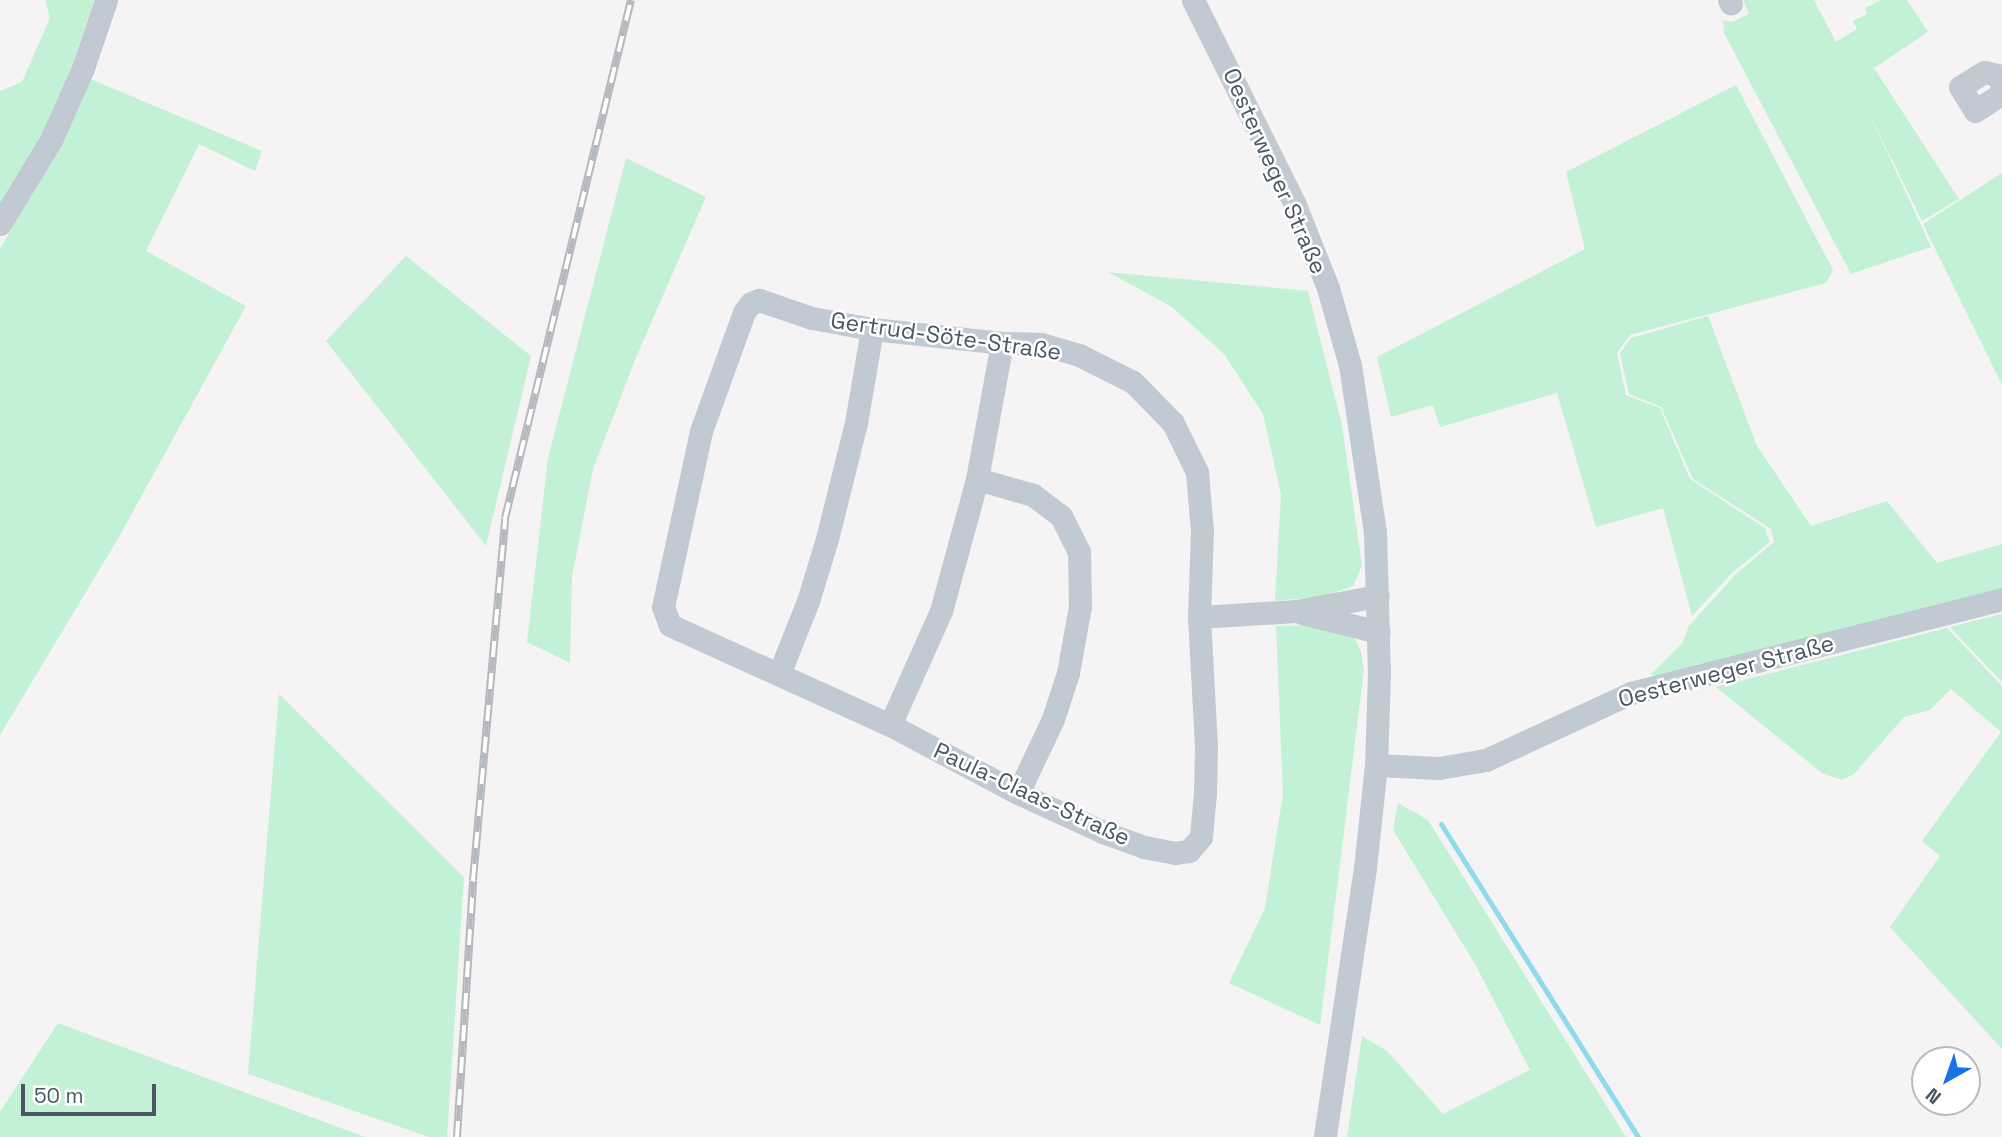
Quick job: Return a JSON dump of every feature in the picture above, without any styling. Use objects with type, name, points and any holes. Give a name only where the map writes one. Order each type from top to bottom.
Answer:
[{"type":"street","points":[[0,224],[51,140],[83,68],[106,0]]},
{"type":"street","name":"Oesterweger Straße","points":[[1193,0],[1295,205],[1328,288],[1350,365],[1363,435],[1375,532],[1379,632],[1376,765],[1365,868],[1325,1137]]},
{"type":"street","points":[[2002,76],[1984,72],[1960,87],[1975,111],[2000,95],[2002,84]]},
{"type":"street","name":"Gertrud-Söte-Straße","points":[[665,617],[665,595],[700,435],[718,377],[744,312],[751,303],[759,300],[812,318],[872,329],[1002,344],[1041,344],[1079,355],[1133,382],[1173,423],[1198,472],[1202,531],[1199,617]]},
{"type":"street","points":[[779,674],[808,601],[827,539],[856,423],[872,329]]},
{"type":"street","points":[[890,725],[941,611],[977,479],[1002,344]]},
{"type":"street","points":[[977,479],[1033,495],[1061,516],[1079,552],[1080,606],[1068,673],[1053,719],[1018,793]]},
{"type":"street","points":[[1199,617],[1296,611],[1378,596]]},
{"type":"street","name":"Oesterweger Straße","points":[[1376,765],[1439,768],[1486,760],[1631,693],[2002,599]]},
{"type":"street","points":[[1296,611],[1379,632]]},
{"type":"street","name":"Paula-Claas-Straße","points":[[665,617],[670,625],[890,725],[1018,793],[1104,832],[1175,853],[1189,851],[1201,837],[1206,746],[1199,617]]},
{"type":"green space","points":[[45,0],[94,0],[70,71],[43,134],[0,206],[0,91],[22,82],[50,18]]},
{"type":"green space","points":[[1743,0],[1814,0],[1836,42],[1857,29],[1853,21],[1867,14],[1865,8],[1881,0],[1907,0],[1928,32],[1874,68],[1959,199],[1922,221],[1867,109],[1931,247],[1851,274],[1724,33],[1723,20],[1732,22],[1749,14]]},
{"type":"green space","points":[[88,78],[262,151],[255,171],[199,144],[146,251],[246,306],[119,537],[0,735],[0,249],[60,145]]},
{"type":"green space","points":[[1736,85],[1833,270],[1826,283],[1630,335],[1617,353],[1626,395],[1660,408],[1690,479],[1765,528],[1770,542],[1733,572],[1692,616],[1663,508],[1596,527],[1557,393],[1440,427],[1433,405],[1391,417],[1377,357],[1585,249],[1566,172]]},
{"type":"green space","points":[[626,158],[706,197],[637,355],[593,469],[572,577],[570,663],[527,642],[548,458]]},
{"type":"green space","points":[[2002,173],[2002,385],[1923,224]]},
{"type":"green space","points":[[406,256],[531,356],[486,546],[326,341]]},
{"type":"green space","points":[[1108,272],[1308,291],[1342,425],[1362,566],[1353,586],[1321,597],[1275,601],[1281,495],[1263,414],[1224,354],[1172,307]]},
{"type":"green space","points":[[1708,316],[1757,446],[1811,526],[1887,501],[1937,563],[2002,544],[2002,591],[1675,675],[1650,675],[1682,643],[1689,626],[1736,574],[1774,542],[1771,529],[1693,479],[1661,407],[1629,394],[1620,353],[1631,338]]},
{"type":"green space","points":[[2002,614],[2002,682],[1950,627]]},
{"type":"green space","points":[[1315,625],[1347,633],[1355,639],[1361,652],[1364,670],[1320,1025],[1229,983],[1265,908],[1283,794],[1276,626]]},
{"type":"green space","points":[[1947,628],[2002,686],[2002,1049],[1890,927],[1940,856],[1922,841],[2001,732],[1951,689],[1930,710],[1904,717],[1854,774],[1842,780],[1822,773],[1716,687]]},
{"type":"green space","points":[[279,694],[464,877],[447,1137],[429,1137],[248,1074]]},
{"type":"green space","points":[[1398,803],[1428,820],[1626,1137],[1347,1137],[1362,1036],[1387,1051],[1443,1114],[1530,1070],[1475,964],[1393,830]]},
{"type":"green space","points":[[58,1023],[365,1137],[0,1137],[0,1112]]},
{"type":"waterway","points":[[1441,824],[1638,1137]]},
{"type":"railway","points":[[457,1137],[473,880],[505,518],[631,0]]}]
